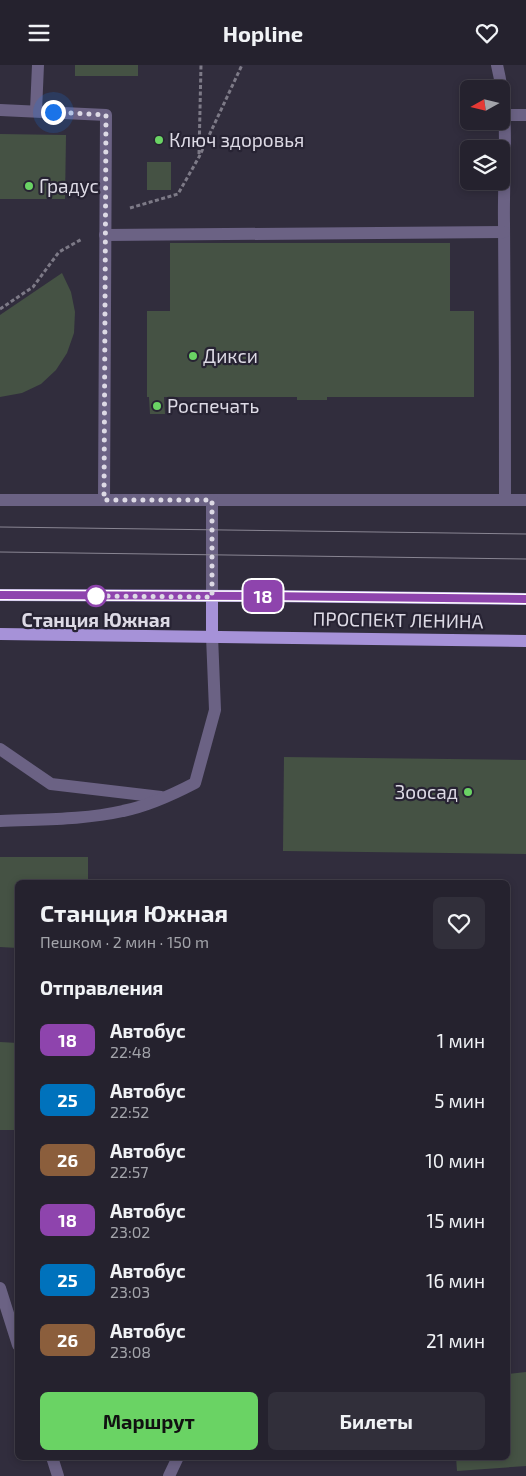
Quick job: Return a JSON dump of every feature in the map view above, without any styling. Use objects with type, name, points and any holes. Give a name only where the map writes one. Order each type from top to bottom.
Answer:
[{"type":"main road","name":"ПРОСПЕКТ ЛЕНИНА","points":[[0,595],[526,599]]},
{"type":"main road","points":[[212,597],[212,636]]},
{"type":"main road","name":"ПРОСПЕКТ ЛЕНИНА","points":[[0,634],[526,641]]},
{"type":"street","points":[[36,111],[38,65]]},
{"type":"street","points":[[497,65],[501,80]]},
{"type":"street","points":[[0,110],[106,115],[104,500]]},
{"type":"street","points":[[510,115],[526,115]]},
{"type":"street","points":[[505,130],[505,500]]},
{"type":"street","points":[[106,235],[504,232]]},
{"type":"street","points":[[0,500],[526,500]]},
{"type":"street","points":[[212,500],[212,597]]},
{"type":"street","points":[[0,821],[83,818],[124,811],[166,797],[195,783],[215,710],[212,636]]},
{"type":"street","points":[[0,749],[51,784],[166,797]]},
{"type":"street","points":[[0,1288],[15,1336]]},
{"type":"street","points":[[53,1460],[58,1476]]},
{"type":"street","points":[[168,1476],[176,1460]]},
{"type":"path","points":[[199,157],[200,65]]},
{"type":"path","points":[[0,309],[33,287],[60,252],[90,234],[106,216],[178,194],[199,157],[242,65]]},
{"type":"building","points":[[75,65],[138,65],[138,76],[75,76]]},
{"type":"building","points":[[0,134],[66,135],[65,199],[0,199]]},
{"type":"building","name":"Ключ здоровья","points":[[159,134],[165,140],[159,146],[153,140]]},
{"type":"building","points":[[147,162],[171,162],[171,190],[147,190]]},
{"type":"building","points":[[170,243],[450,243],[450,311],[474,311],[474,397],[327,397],[327,400],[297,400],[297,397],[164,397],[165,414],[150,414],[149,397],[147,397],[147,311],[170,311]]},
{"type":"building","points":[[62,273],[71,292],[75,312],[74,333],[67,353],[56,370],[41,384],[22,393],[0,397],[0,315]]},
{"type":"building","points":[[284,757],[526,760],[526,854],[283,851]]},
{"type":"building","points":[[0,857],[88,857],[88,880],[15,880],[15,948],[0,947]]},
{"type":"building","points":[[0,1042],[15,1043],[15,1130],[0,1130]]},
{"type":"building","points":[[526,1372],[526,1466],[457,1471],[456,1460],[510,1460],[510,1374]]},
{"type":"tram line","points":[[0,527],[526,534]]},
{"type":"tram line","points":[[0,552],[526,559]]},
{"type":"bus line","name":"18","points":[[0,595],[526,599]]},
{"type":"place","name":"Ключ здоровья","points":[[159,140]]},
{"type":"place","name":"Градус","points":[[29,186]]},
{"type":"place","name":"Дикси","points":[[193,356]]},
{"type":"place","name":"Роспечать","points":[[157,406]]},
{"type":"place","name":"Станция Южная","points":[[96,596]]},
{"type":"place","name":"Зоосад","points":[[468,792]]},
{"type":"route","points":[[53,112],[106,115],[104,500],[212,500],[212,597],[96,596]]}]
